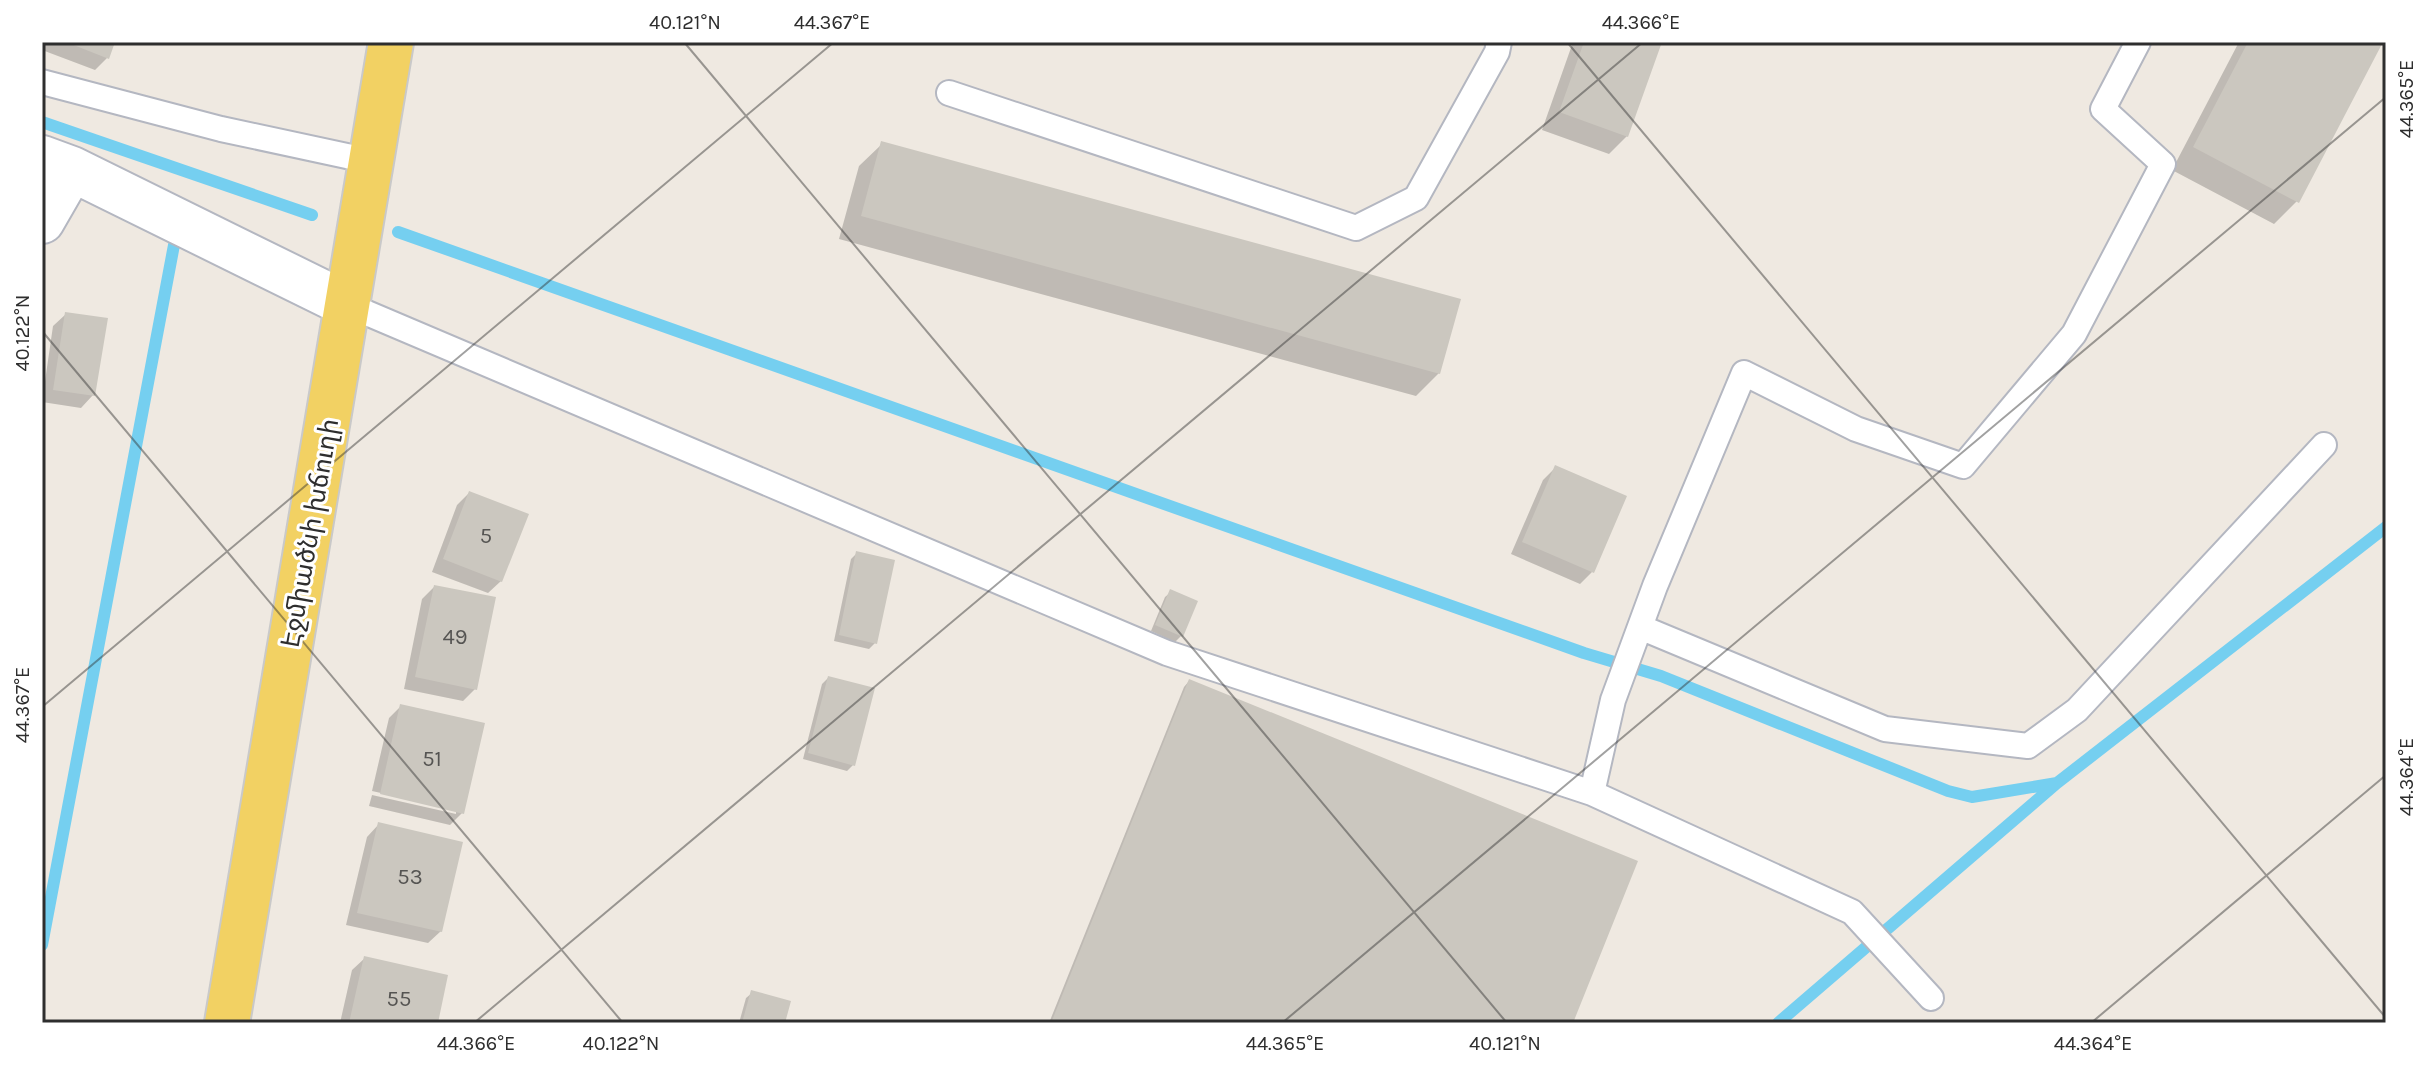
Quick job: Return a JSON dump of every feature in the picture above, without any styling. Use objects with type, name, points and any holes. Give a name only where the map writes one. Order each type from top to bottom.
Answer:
[{"type":"main road","name":"Էջմիածնի խճուղի","points":[[227,1023],[391,42]]},
{"type":"street","points":[[42,221],[57,164],[348,305]]},
{"type":"lane","points":[[949,93],[1356,228],[1416,198],[1497,52],[1499,42]]},
{"type":"lane","points":[[1592,793],[1613,700],[1744,373],[1856,429],[1963,466],[2074,334],[2163,164],[2103,109],[2138,42]]},
{"type":"lane","points":[[42,82],[221,129],[370,161]]},
{"type":"lane","points":[[348,305],[1167,653],[1592,793],[1852,912],[1931,998]]},
{"type":"lane","points":[[1640,627],[1885,729],[2028,746],[2077,710],[2324,445]]},
{"type":"building","points":[[66,42],[115,42],[109,59]]},
{"type":"building","points":[[1584,42],[1662,42],[1628,137],[1559,112]]},
{"type":"building","points":[[2248,42],[2383,42],[2299,203],[2193,147]]},
{"type":"building","points":[[881,141],[1461,299],[1440,374],[861,216]]},
{"type":"building","points":[[65,312],[108,318],[95,396],[53,390]]},
{"type":"building","points":[[1555,465],[1627,496],[1594,573],[1522,542]]},
{"type":"building","points":[[469,491],[529,514],[502,582],[443,559]]},
{"type":"building","points":[[856,551],[895,560],[877,644],[839,635]]},
{"type":"building","points":[[434,585],[496,597],[477,690],[415,677]]},
{"type":"building","points":[[1170,589],[1198,601],[1183,637],[1155,625]]},
{"type":"building","points":[[828,676],[875,688],[855,766],[808,753]]},
{"type":"building","points":[[1189,679],[1638,861],[1573,1023],[1051,1023]]},
{"type":"building","points":[[400,704],[485,723],[464,814],[380,794]]},
{"type":"building","points":[[378,822],[463,842],[442,932],[357,913]]},
{"type":"building","points":[[364,956],[448,975],[438,1023],[349,1023]]},
{"type":"building","points":[[751,990],[791,1001],[785,1023],[742,1023]]},
{"type":"waterway","points":[[42,122],[312,215]]},
{"type":"waterway","points":[[398,232],[1584,653],[1661,676],[1948,791],[1972,797],[2057,783]]},
{"type":"waterway","points":[[42,945],[174,245]]},
{"type":"waterway","points":[[1778,1023],[2057,783],[2386,527]]}]
